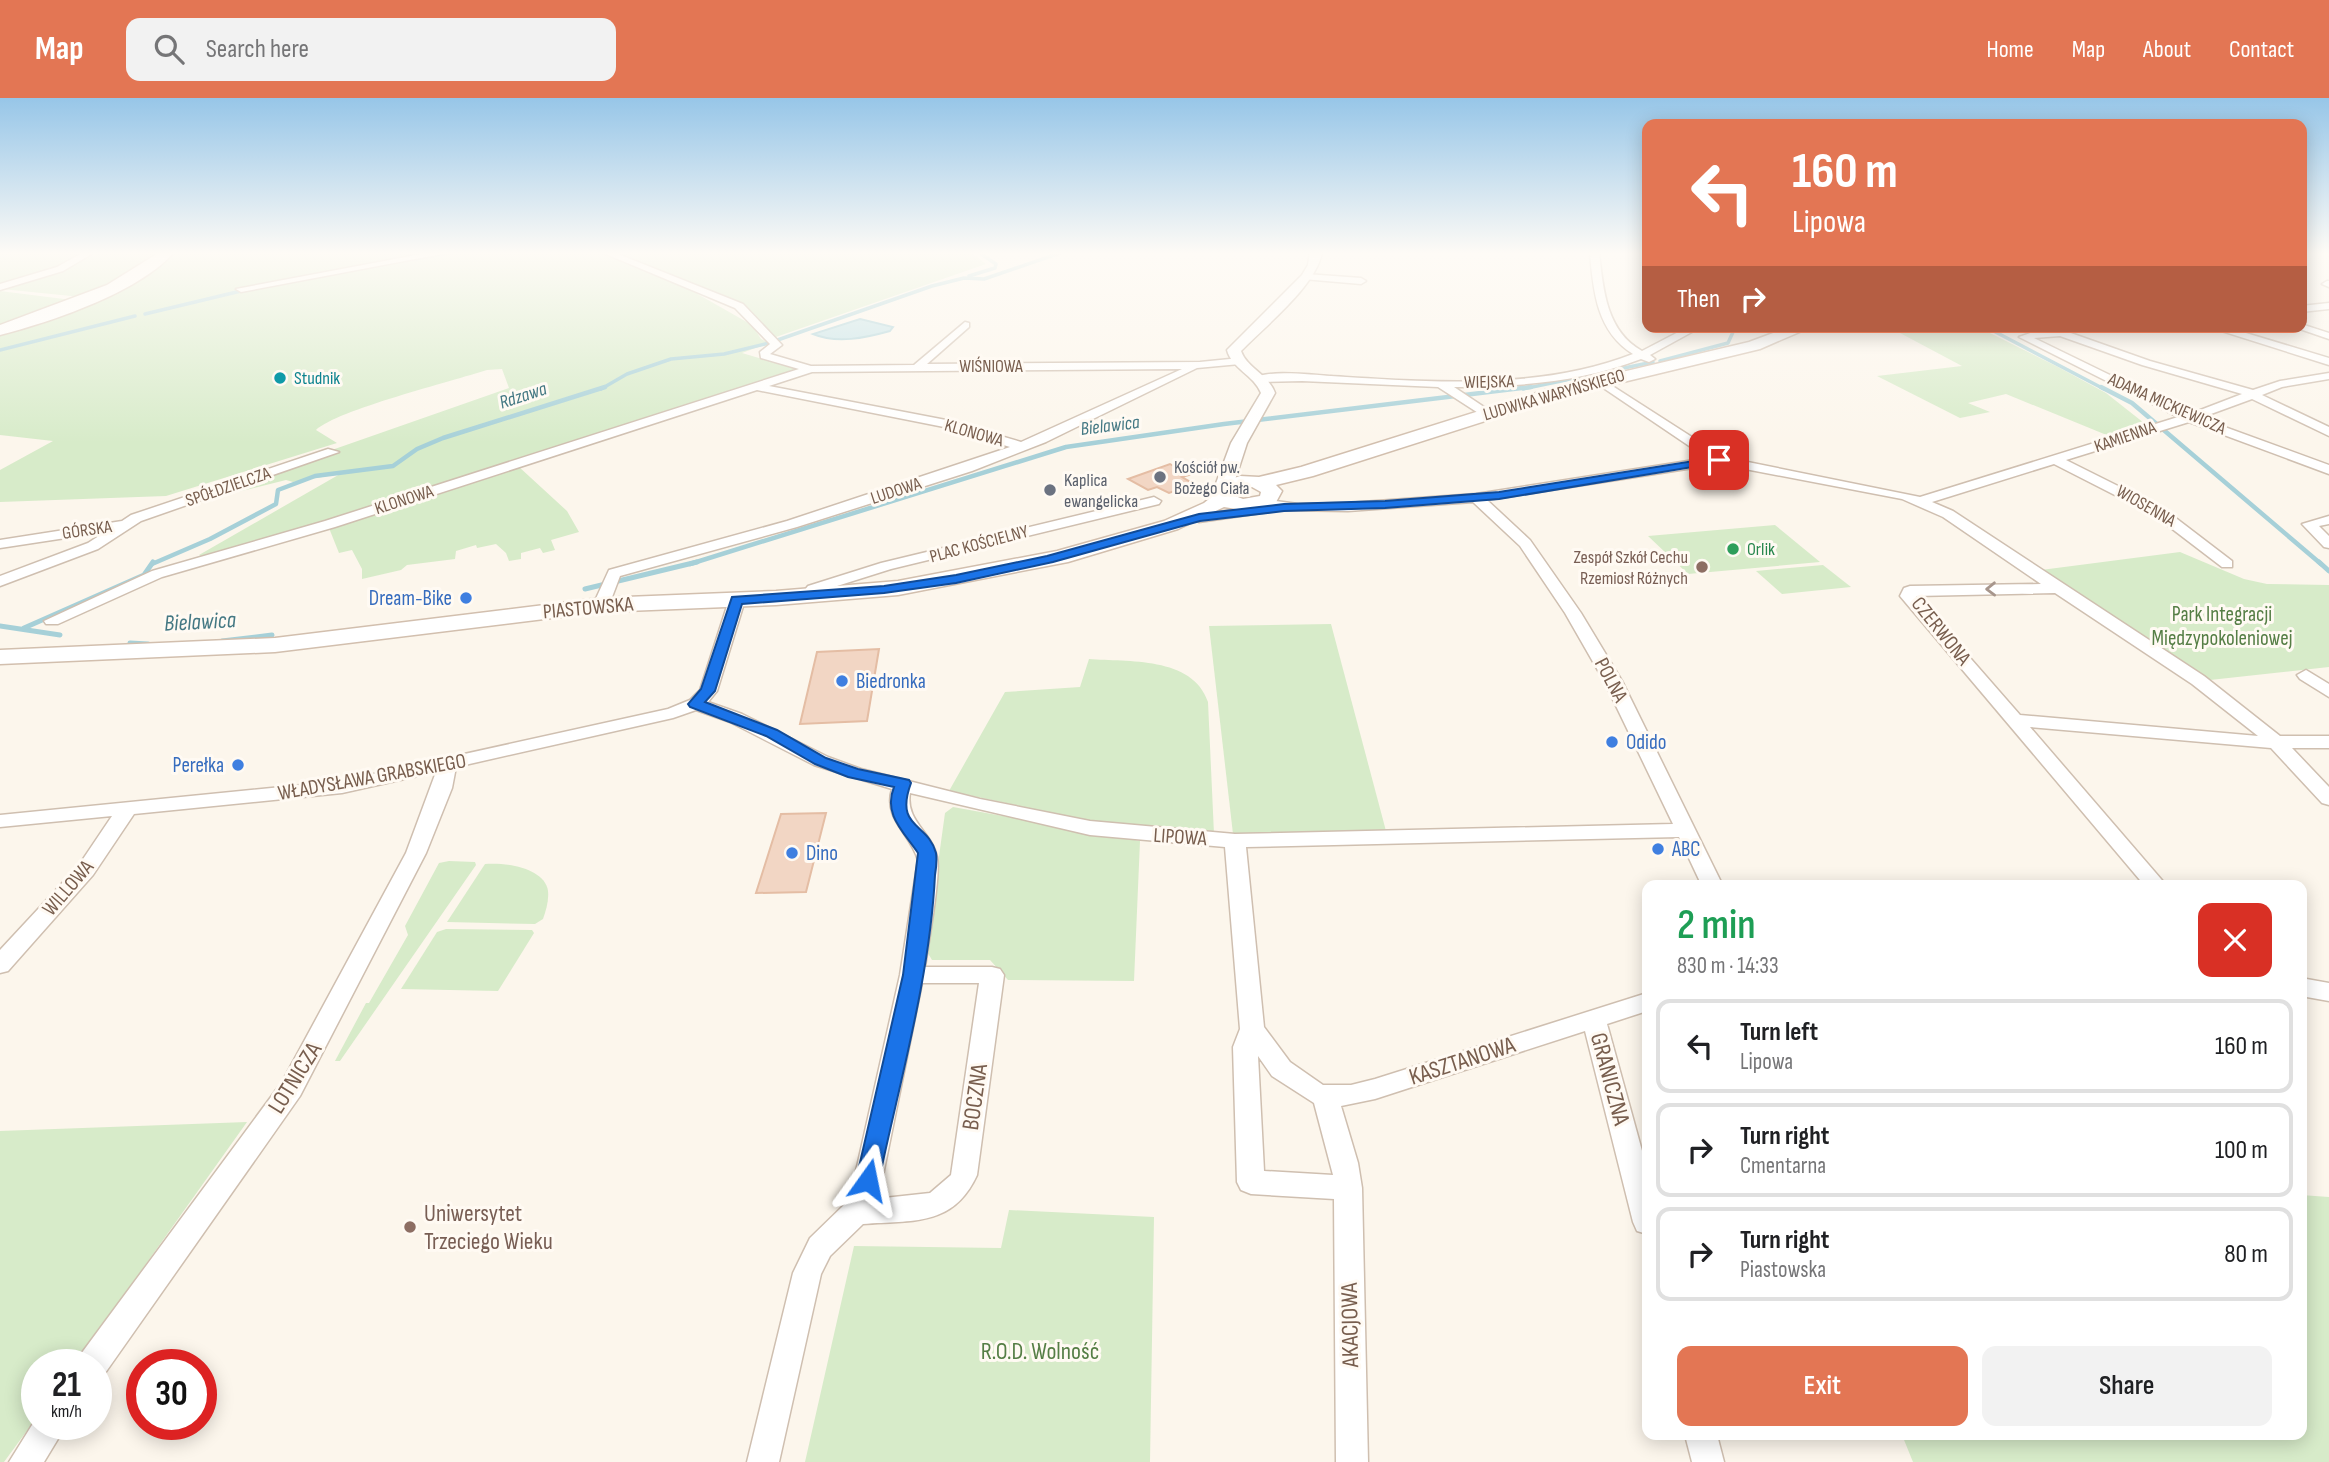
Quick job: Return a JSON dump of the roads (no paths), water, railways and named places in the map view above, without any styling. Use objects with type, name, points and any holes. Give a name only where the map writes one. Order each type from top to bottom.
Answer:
[{"type":"main road","points":[[0,330],[39,316]]},
{"type":"main road","name":"LUDWIKA WARYŃSKIEGO","points":[[1263,495],[1306,472],[1486,414],[1659,363],[1758,345],[1789,333]]},
{"type":"main road","points":[[1226,483],[1263,495]]},
{"type":"main road","name":"PIASTOWSKA","points":[[1171,525],[1219,501],[1226,483]]},
{"type":"main road","name":"PIASTOWSKA","points":[[0,657],[275,645],[606,592],[737,600],[898,588],[985,573],[1069,554],[1199,518],[1263,495]]},
{"type":"street","name":"WIŚNIOWA","points":[[749,316],[773,342],[763,354],[811,369],[1200,365],[1240,361]]},
{"type":"street","points":[[1266,316],[1240,341],[1233,353],[1269,389],[1249,424],[1226,483],[1263,495],[1318,507],[1476,498],[1719,460],[1921,501],[1948,514],[2209,687],[2277,743],[2307,771],[2329,799]]},
{"type":"street","points":[[1606,316],[1607,323],[1627,347],[1659,363]]},
{"type":"street","points":[[919,366],[965,325]]},
{"type":"street","points":[[2307,329],[2329,336]]},
{"type":"street","name":"WIEJSKA","points":[[1258,379],[1292,376],[1440,383],[1546,380],[1619,364],[1683,333]]},
{"type":"street","name":"ADAMA MICKIEWICZA","points":[[2249,393],[2146,363],[2061,333],[2039,333],[2024,337],[2189,418],[2329,470]]},
{"type":"street","points":[[2234,333],[2329,362]]},
{"type":"street","name":"LUDOWA","points":[[606,592],[614,573],[792,524],[1023,447],[1200,365]]},
{"type":"street","name":"KLONOWA","points":[[52,621],[157,574],[330,524],[811,369]]},
{"type":"street","name":"KAMIENNA","points":[[1921,501],[2189,418],[2249,393],[2280,384],[2329,376]]},
{"type":"street","points":[[1600,381],[1719,460]]},
{"type":"street","name":"WIEJSKA","points":[[1440,383],[1486,414]]},
{"type":"street","name":"KLONOWA","points":[[759,387],[946,424],[1023,447]]},
{"type":"street","points":[[2249,393],[2329,432]]},
{"type":"street","name":"SPÓŁDZIELCZA","points":[[123,525],[333,452]]},
{"type":"street","name":"WIOSENNA","points":[[2056,460],[2159,512],[2228,564]]},
{"type":"street","name":"PIASTOWSKA","points":[[1199,518],[1263,495]]},
{"type":"street","name":"POLNA","points":[[1476,498],[1525,543],[1573,613],[1613,681],[1710,880]]},
{"type":"street","name":"PLAC KOŚCIELNY","points":[[808,596],[813,589],[887,566],[1154,501]]},
{"type":"street","points":[[2329,520],[2309,524],[2329,544]]},
{"type":"street","name":"GÓRSKA","points":[[0,544],[123,525]]},
{"type":"street","name":"GÓRSKA","points":[[0,581],[93,546],[123,525]]},
{"type":"street","name":"CZERWONA","points":[[2060,588],[1910,591],[1908,596],[2152,880]]},
{"type":"street","points":[[696,704],[708,691],[737,600]]},
{"type":"street","points":[[2306,676],[2329,692]]},
{"type":"street","name":"LIPOWA","points":[[696,704],[772,733],[821,761],[854,773],[903,783],[980,805],[1090,828],[1234,841],[1686,830]]},
{"type":"street","name":"WŁADYSŁAWA GRABSKIEGO","points":[[0,821],[129,806],[244,799],[342,787],[659,717],[696,704]]},
{"type":"street","points":[[2015,720],[2277,743],[2329,742]]},
{"type":"street","name":"LOTNICZA","points":[[104,1349],[291,1090],[416,853],[443,788],[447,764]]},
{"type":"street","points":[[763,1462],[807,1273],[820,1247],[856,1212],[868,1180],[912,975],[928,860],[924,845],[899,815],[897,801],[903,783]]},
{"type":"street","name":"WILLOWA","points":[[0,965],[86,870],[129,806]]},
{"type":"street","points":[[1234,841],[1252,1029],[1245,1046],[1251,1182],[1348,1188]]},
{"type":"street","name":"BOCZNA","points":[[856,1212],[942,1203],[961,1186],[964,1175],[992,975],[912,975]]},
{"type":"street","points":[[2307,988],[2329,992]]},
{"type":"street","name":"KASZTANOWA","points":[[1325,1096],[1351,1095],[1376,1089],[1642,1004]]},
{"type":"street","name":"GRANICZNA","points":[[1594,1018],[1642,1203]]},
{"type":"street","points":[[1252,1029],[1281,1069],[1298,1083],[1325,1096]]},
{"type":"street","name":"AKACJOWA","points":[[1325,1096],[1345,1163],[1348,1188],[1352,1462]]},
{"type":"street","points":[[25,1462],[40,1440]]},
{"type":"street","points":[[1702,1440],[1708,1462]]},
{"type":"water","points":[[860,319],[893,327],[890,331],[851,339],[832,339],[813,334]]},
{"type":"waterway","points":[[0,350],[135,316]]},
{"type":"waterway","name":"Rdzawa","points":[[604,387],[627,374],[671,359],[724,354],[769,343],[847,316]]},
{"type":"waterway","name":"Bielawica","points":[[1660,361],[1728,343],[1733,333]]},
{"type":"waterway","points":[[1997,333],[2104,389]]},
{"type":"waterway","name":"Bielawica","points":[[1523,389],[1653,362]]},
{"type":"waterway","name":"Rdzawa","points":[[152,564],[210,539],[276,504],[278,490],[315,476],[393,466],[417,449],[443,438],[604,387]]},
{"type":"waterway","name":"Bielawica","points":[[694,563],[1066,447],[1224,424],[1531,387]]},
{"type":"waterway","points":[[2101,387],[2132,403],[2321,564]]},
{"type":"waterway","name":"Rdzawa","points":[[24,628],[144,575],[153,562]]},
{"type":"waterway","points":[[2319,562],[2329,571]]},
{"type":"waterway","name":"Bielawica","points":[[585,589],[694,563]]},
{"type":"waterway","name":"Bielawica","points":[[690,564],[694,563]]},
{"type":"waterway","name":"Bielawica","points":[[0,626],[60,635]]},
{"type":"waterway","name":"Bielawica","points":[[222,641],[272,635]]},
{"type":"waterway","name":"Bielawica","points":[[130,643],[148,644]]},
{"type":"place","name":"Studnik","points":[[280,378]]},
{"type":"place","name":"Kościół pw. Bożego Ciała","points":[[1160,477]]},
{"type":"place","name":"Kaplica ewangelicka","points":[[1050,490]]},
{"type":"place","name":"Orlik","points":[[1733,549]]},
{"type":"place","name":"Zespół Szkół Cechu Rzemiosł Różnych","points":[[1702,567]]},
{"type":"place","name":"Dream-Bike","points":[[466,598]]},
{"type":"place","name":"Biedronka","points":[[842,681]]},
{"type":"place","name":"Odido","points":[[1612,742]]},
{"type":"place","name":"Perełka","points":[[238,765]]},
{"type":"place","name":"ABC","points":[[1658,849]]},
{"type":"place","name":"Dino","points":[[792,853]]},
{"type":"place","name":"Uniwersytet Trzeciego Wieku","points":[[410,1227]]},
{"type":"park label","name":"Park Integracji Międzypokoleniowej","points":[[2222,626]]},
{"type":"park label","name":"R.O.D. Wolność","points":[[1040,1351]]}]
